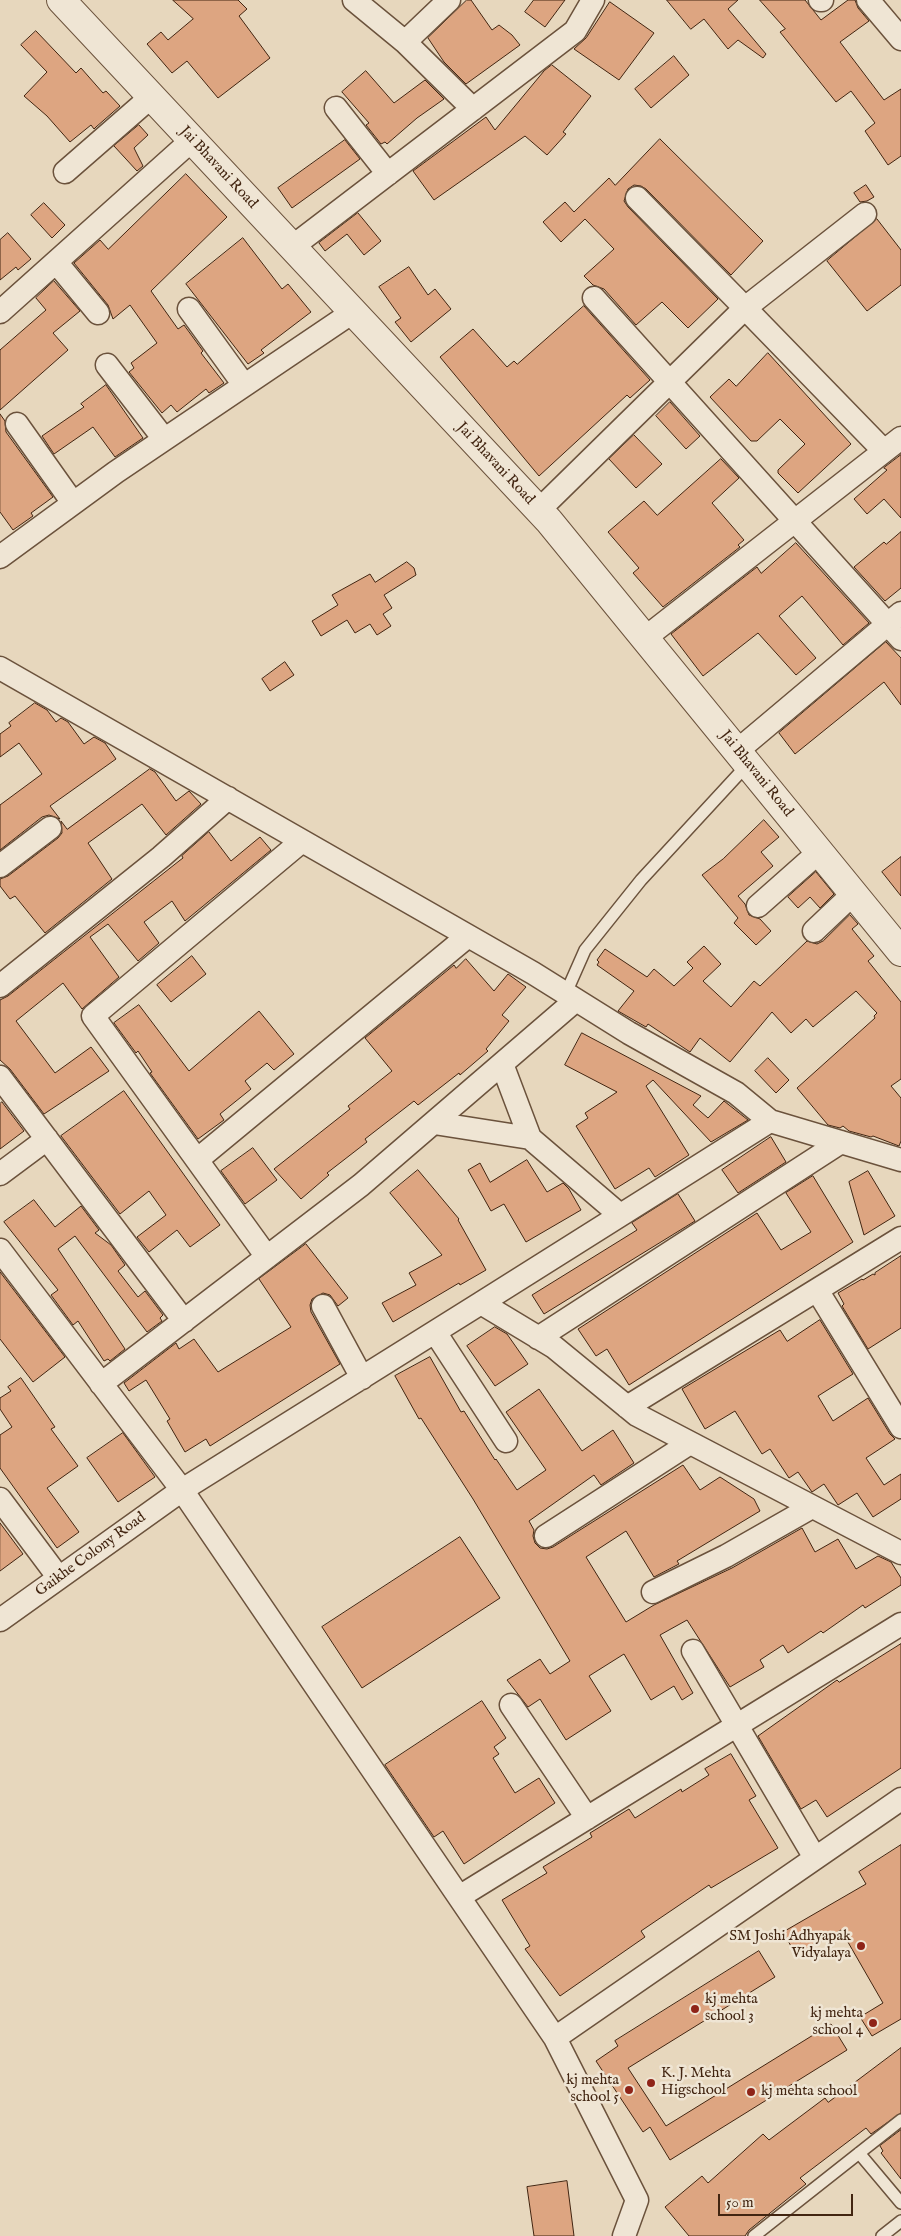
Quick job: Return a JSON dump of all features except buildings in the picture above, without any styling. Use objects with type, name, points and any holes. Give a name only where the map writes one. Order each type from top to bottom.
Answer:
[{"type":"street","name":"Jai Bhavani Road","points":[[60,0],[539,510],[901,952]]},
{"type":"street","points":[[354,0],[405,42],[473,109]]},
{"type":"street","points":[[405,42],[449,0]]},
{"type":"street","points":[[292,247],[575,30],[592,0]]},
{"type":"street","points":[[868,0],[901,39]]},
{"type":"street","points":[[65,172],[151,97]]},
{"type":"street","points":[[336,108],[388,174]]},
{"type":"street","points":[[0,312],[192,140]]},
{"type":"street","points":[[637,198],[745,308],[892,445],[645,638]]},
{"type":"street","points":[[539,510],[745,308],[865,214]]},
{"type":"street","points":[[56,262],[98,312]]},
{"type":"street","points":[[594,298],[795,521],[897,626],[743,758]]},
{"type":"street","points":[[189,309],[244,385]]},
{"type":"street","points":[[3,547],[73,503],[164,439],[353,312]]},
{"type":"street","points":[[107,365],[164,439]]},
{"type":"street","points":[[17,424],[73,503]]},
{"type":"street","points":[[0,668],[468,936],[629,1034],[736,1093],[770,1121],[901,1160]]},
{"type":"street","points":[[0,986],[161,857],[228,798]]},
{"type":"street","points":[[0,866],[50,828]]},
{"type":"street","points":[[267,1258],[93,1016],[302,841]]},
{"type":"street","points":[[758,906],[819,852]]},
{"type":"street","points":[[814,931],[854,894]]},
{"type":"street","points":[[196,1160],[468,936]]},
{"type":"street","points":[[101,1384],[361,1185],[502,1064],[571,997]]},
{"type":"street","points":[[502,1064],[530,1138],[620,1215]]},
{"type":"street","points":[[0,1077],[184,1321]]},
{"type":"street","name":"Gaikhe Colony Road","points":[[0,1620],[182,1490],[770,1121]]},
{"type":"street","points":[[434,1123],[530,1138]]},
{"type":"street","points":[[0,1174],[47,1140]]},
{"type":"street","points":[[538,1338],[841,1142]]},
{"type":"street","points":[[627,1407],[901,1238]]},
{"type":"street","points":[[0,1250],[182,1490],[555,2038],[637,2200],[627,2227],[644,2236]]},
{"type":"street","points":[[817,1290],[901,1427]]},
{"type":"street","points":[[481,1303],[554,1347],[637,1415],[901,1553]]},
{"type":"street","points":[[323,1306],[362,1378]]},
{"type":"street","points":[[435,1332],[506,1441]]},
{"type":"street","points":[[546,1536],[690,1443]]},
{"type":"street","points":[[0,1499],[59,1578]]},
{"type":"street","points":[[653,1592],[726,1556],[812,1507]]},
{"type":"street","points":[[459,1897],[901,1624]]},
{"type":"street","points":[[693,1651],[815,1858]]},
{"type":"street","points":[[511,1705],[587,1818]]},
{"type":"street","points":[[555,2038],[901,1799]]},
{"type":"lane","points":[[571,997],[586,950],[641,880],[743,758]]},
{"type":"lane","points":[[754,2236],[901,2120]]},
{"type":"lane","points":[[859,2153],[901,2203]]},
{"type":"lane","points":[[882,2236],[901,2221]]},
{"type":"place","name":"SM Joshi Adhyapak Vidyalaya","points":[[861,1946]]},
{"type":"place","name":"kj mehta school 3","points":[[695,2009]]},
{"type":"place","name":"kj mehta school 4","points":[[873,2023]]},
{"type":"place","name":"K. J. Mehta Higschool","points":[[651,2083]]},
{"type":"place","name":"kj mehta school 5","points":[[629,2090]]},
{"type":"place","name":"kj mehta school","points":[[751,2092]]}]
